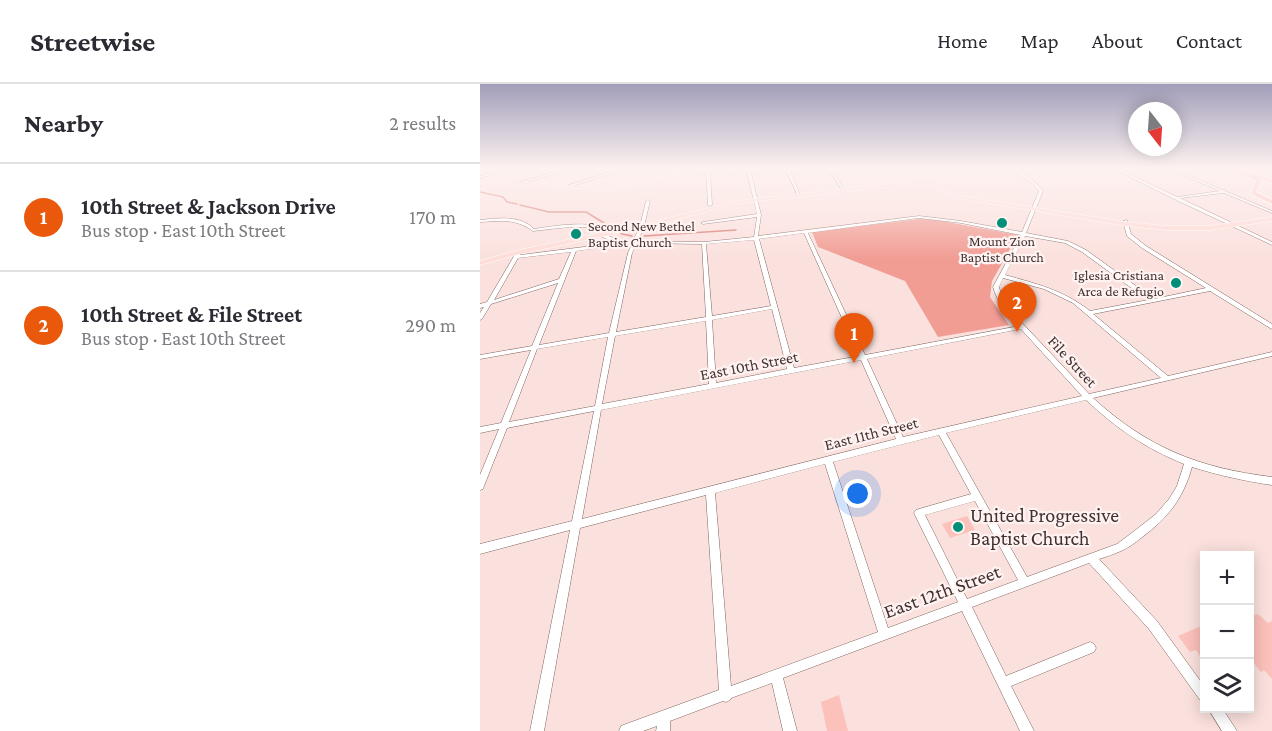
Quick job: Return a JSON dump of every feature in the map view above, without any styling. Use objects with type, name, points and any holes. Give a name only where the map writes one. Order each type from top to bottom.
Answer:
[{"type":"main road","points":[[642,226],[710,205],[761,198]]},
{"type":"main road","points":[[480,262],[642,226],[719,206],[762,198]]},
{"type":"main road","points":[[980,198],[1125,223],[1181,229],[1272,216]]},
{"type":"main road","points":[[686,215],[710,205]]},
{"type":"street","points":[[710,198],[710,205]]},
{"type":"street","points":[[1039,198],[1024,233],[1001,276],[1054,291],[1090,313],[1166,378]]},
{"type":"street","points":[[1175,198],[1272,244]]},
{"type":"street","points":[[1236,198],[1272,216]]},
{"type":"street","points":[[754,199],[759,215],[756,237],[791,370]]},
{"type":"street","points":[[537,731],[612,334],[630,252],[642,226],[648,201]]},
{"type":"street","points":[[703,223],[759,215]]},
{"type":"street","points":[[480,318],[518,254],[635,242],[704,243],[919,217],[1024,233],[1060,241],[1079,248],[1152,300]]},
{"type":"street","points":[[480,221],[516,221],[529,225],[532,230],[586,225],[595,227],[600,234],[622,243]]},
{"type":"street","points":[[1125,223],[1129,235],[1144,247],[1272,327]]},
{"type":"street","points":[[805,231],[902,441]]},
{"type":"street","points":[[704,243],[713,385]]},
{"type":"street","points":[[480,486],[574,249]]},
{"type":"street","name":"File Street","points":[[1001,276],[996,287],[1000,300],[1087,396],[1130,433],[1189,462]]},
{"type":"street","points":[[480,306],[562,280]]},
{"type":"street","points":[[1090,313],[1211,289]]},
{"type":"street","points":[[480,357],[775,307]]},
{"type":"street","name":"East 10th Street","points":[[480,430],[1023,327]]},
{"type":"street","name":"East 11th Street","points":[[480,549],[941,431],[1272,354]]},
{"type":"street","points":[[941,431],[1024,581]]},
{"type":"street","points":[[828,459],[884,634]]},
{"type":"street","points":[[1189,462],[1228,474],[1272,481]]},
{"type":"street","name":"East 12th Street","points":[[626,731],[726,696],[1024,581],[1120,547],[1145,530],[1166,511],[1179,492],[1189,462]]},
{"type":"street","points":[[710,489],[726,696]]},
{"type":"street","points":[[977,496],[919,513],[1027,731]]},
{"type":"street","points":[[1091,558],[1154,625],[1200,690]]},
{"type":"street","points":[[1005,683],[1090,648]]},
{"type":"street","points":[[776,675],[790,731]]},
{"type":"street","points":[[1217,713],[1230,731]]},
{"type":"street","points":[[663,731],[664,716]]},
{"type":"shaded area","points":[[919,219],[1018,235],[992,281],[990,297],[1009,325],[938,337],[905,281],[818,247],[812,232]]},
{"type":"building","name":"United Progressive Baptist Church","points":[[967,516],[975,530],[950,538],[942,524]]},
{"type":"building","points":[[1258,614],[1268,623],[1272,621],[1272,679],[1264,670],[1261,672],[1254,663],[1254,615]]},
{"type":"building","points":[[1200,627],[1200,656],[1196,650],[1190,652],[1178,636]]},
{"type":"building","points":[[839,695],[848,731],[827,731],[821,702]]},
{"type":"waterway","points":[[504,198],[507,202],[517,204]]},
{"type":"waterway","points":[[520,205],[549,212],[586,212],[614,229]]},
{"type":"waterway","points":[[644,236],[736,230]]},
{"type":"waterway","points":[[618,233],[632,236]]},
{"type":"place","name":"Mount Zion Baptist Church","points":[[1002,223]]},
{"type":"place","name":"Second New Bethel Baptist Church","points":[[576,234]]},
{"type":"place","name":"Iglesia Cristiana Arca de Refugio","points":[[1176,283]]},
{"type":"place","name":"10th Street & File Street","points":[[1017,332]]},
{"type":"place","name":"10th Street & Jackson Drive","points":[[854,363]]},
{"type":"place","name":"United Progressive Baptist Church","points":[[958,527]]}]
